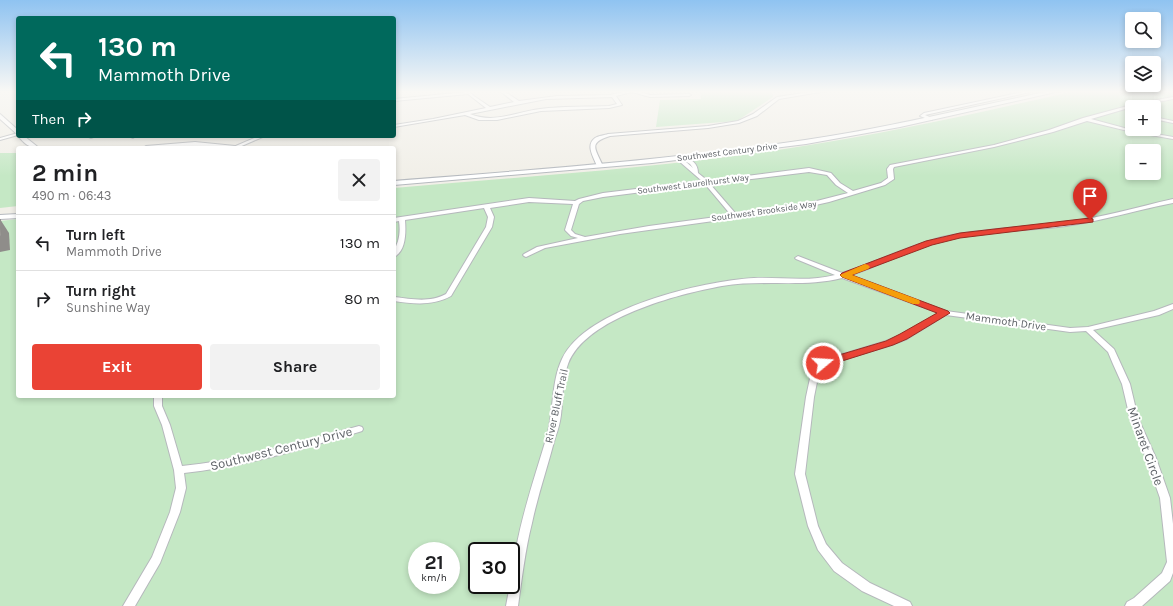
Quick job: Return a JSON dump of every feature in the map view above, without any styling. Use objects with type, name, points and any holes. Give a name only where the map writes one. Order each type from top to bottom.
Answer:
[{"type":"main road","name":"Southwest Century Drive","points":[[396,183],[683,158],[807,142],[929,119]]},
{"type":"main road","points":[[0,217],[16,216]]},
{"type":"street","points":[[3,119],[16,132]]},
{"type":"street","points":[[396,126],[439,119]]},
{"type":"street","points":[[600,166],[593,150],[593,144],[602,137],[625,132],[708,127],[739,122],[745,119]]},
{"type":"street","name":"Southwest Brookside Way","points":[[526,255],[531,250],[540,247],[584,237],[808,205],[883,184],[891,179],[890,169],[892,166],[994,146],[1051,131],[1084,119]]},
{"type":"street","points":[[1086,119],[1128,130],[1173,138]]},
{"type":"street","points":[[1161,119],[1173,122]]},
{"type":"street","points":[[0,139],[16,135]]},
{"type":"street","points":[[23,138],[32,146]]},
{"type":"street","points":[[239,146],[258,138]]},
{"type":"street","points":[[170,146],[195,144],[214,146]]},
{"type":"street","points":[[683,158],[682,161],[706,182],[734,215]]},
{"type":"street","name":"Southwest Laurelhurst Way","points":[[576,203],[581,200],[598,196],[815,170],[830,174],[838,184],[852,193]]},
{"type":"street","points":[[396,220],[529,200],[576,203],[568,230],[573,235],[584,237]]},
{"type":"street","name":"River Bluff Trail","points":[[512,606],[529,510],[554,424],[567,357],[584,337],[614,318],[649,303],[689,290],[744,281],[808,281],[826,279],[845,275],[929,243],[960,236],[1066,224],[1173,201]]},
{"type":"street","points":[[396,299],[432,302],[442,300],[449,295],[489,227],[491,217],[486,206]]},
{"type":"street","points":[[396,252],[402,241],[404,232],[402,219]]},
{"type":"street","name":"Mammoth Drive","points":[[798,258],[945,313],[1070,330],[1088,329],[1156,313],[1173,306]]},
{"type":"street","points":[[906,606],[866,587],[838,567],[822,547],[812,526],[800,474],[810,397],[815,371],[823,363],[904,337],[945,313]]},
{"type":"street","name":"Minaret Circle","points":[[1088,329],[1111,351],[1117,364],[1126,384],[1134,418],[1151,458],[1165,498],[1172,562],[1166,577],[1138,602],[1131,606]]},
{"type":"street","points":[[129,606],[156,560],[175,512],[181,488],[179,470],[166,425],[158,406],[158,398]]},
{"type":"street","name":"Southwest Century Drive","points":[[179,470],[200,469],[281,451],[359,428]]},
{"type":"green space","points":[[657,119],[740,119],[737,121],[656,127]]},
{"type":"green space","points":[[948,119],[1125,119],[1125,136],[1161,136],[1161,119],[1173,119],[1173,606],[0,606],[0,221],[16,219],[16,398],[396,398],[396,188],[696,161],[797,147]]},
{"type":"green space","points":[[0,153],[16,153],[16,206],[0,208]]},
{"type":"slow traffic","points":[[865,267],[845,275],[916,302]]},
{"type":"route","points":[[823,363],[904,337],[945,313],[845,275],[929,243],[960,236],[1090,220]]}]
